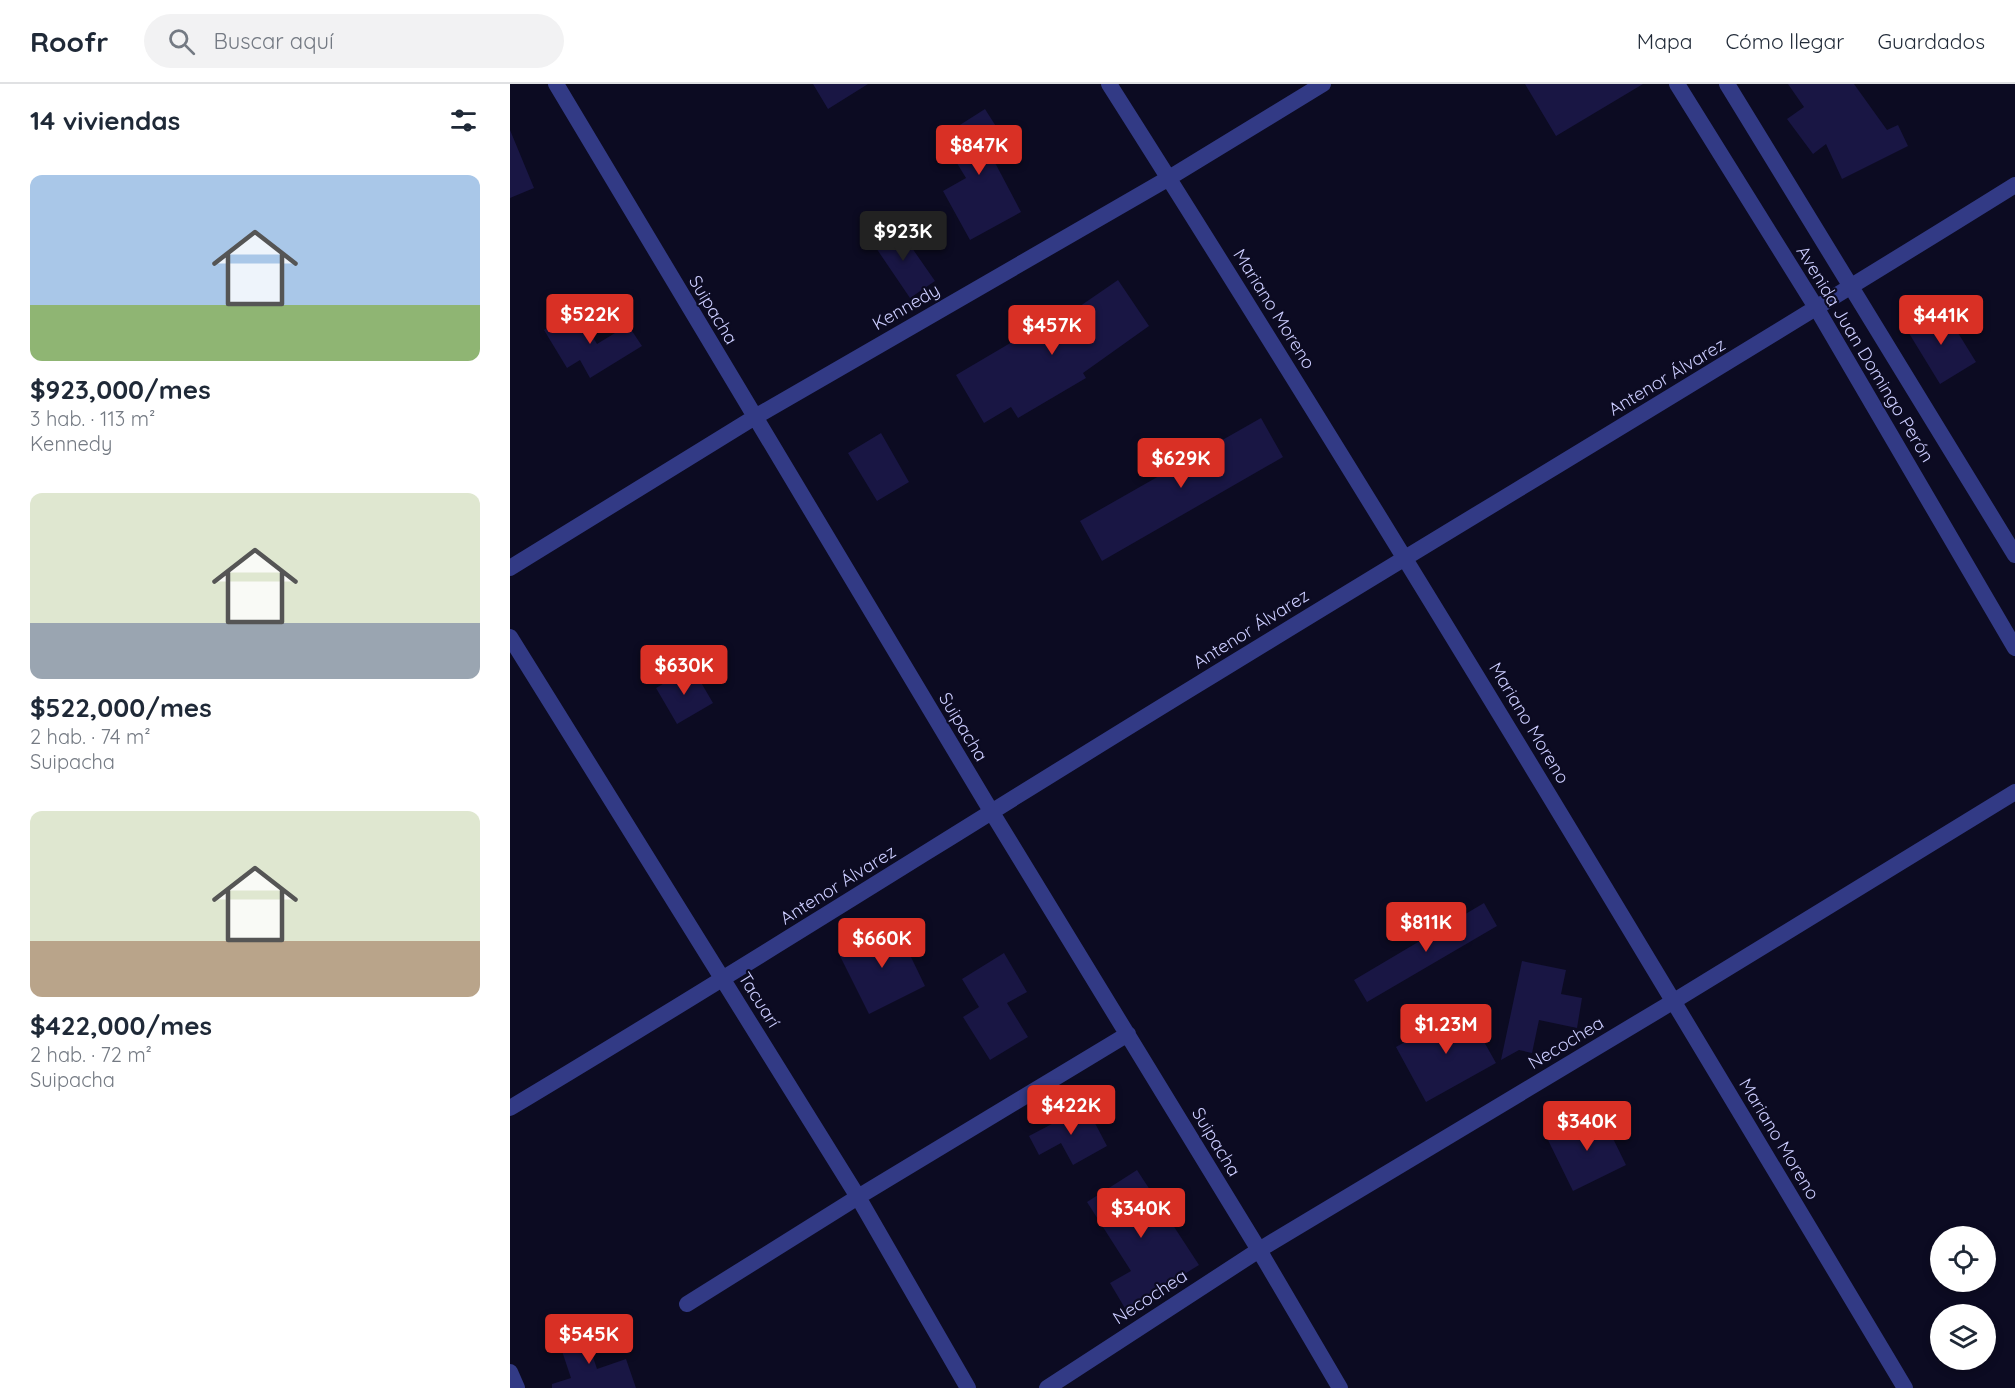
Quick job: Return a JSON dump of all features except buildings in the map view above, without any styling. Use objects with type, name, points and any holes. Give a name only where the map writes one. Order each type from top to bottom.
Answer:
[{"type":"street","name":"Suipacha","points":[[556,84],[754,417],[1259,1250],[1340,1388]]},
{"type":"street","name":"Mariano Moreno","points":[[1109,84],[1405,557],[1905,1388]]},
{"type":"street","name":"Kennedy","points":[[510,568],[754,417],[1169,178],[1323,84]]},
{"type":"street","name":"Avenida Juan Domingo Perón","points":[[1677,84],[1817,309],[2015,648]]},
{"type":"street","name":"Avenida Juan Domingo Perón","points":[[1727,84],[2015,555]]},
{"type":"street","name":"Antenor Álvarez","points":[[510,1108],[723,980],[991,811],[1405,557],[1817,309],[2015,185]]},
{"type":"street","name":"Tacuarí","points":[[510,637],[858,1197],[968,1388]]},
{"type":"street","name":"Necochea","points":[[1047,1388],[1259,1250],[1674,1001],[2015,792]]},
{"type":"street","points":[[687,1304],[858,1197],[1128,1034]]},
{"type":"street","points":[[510,1372],[517,1388]]}]
